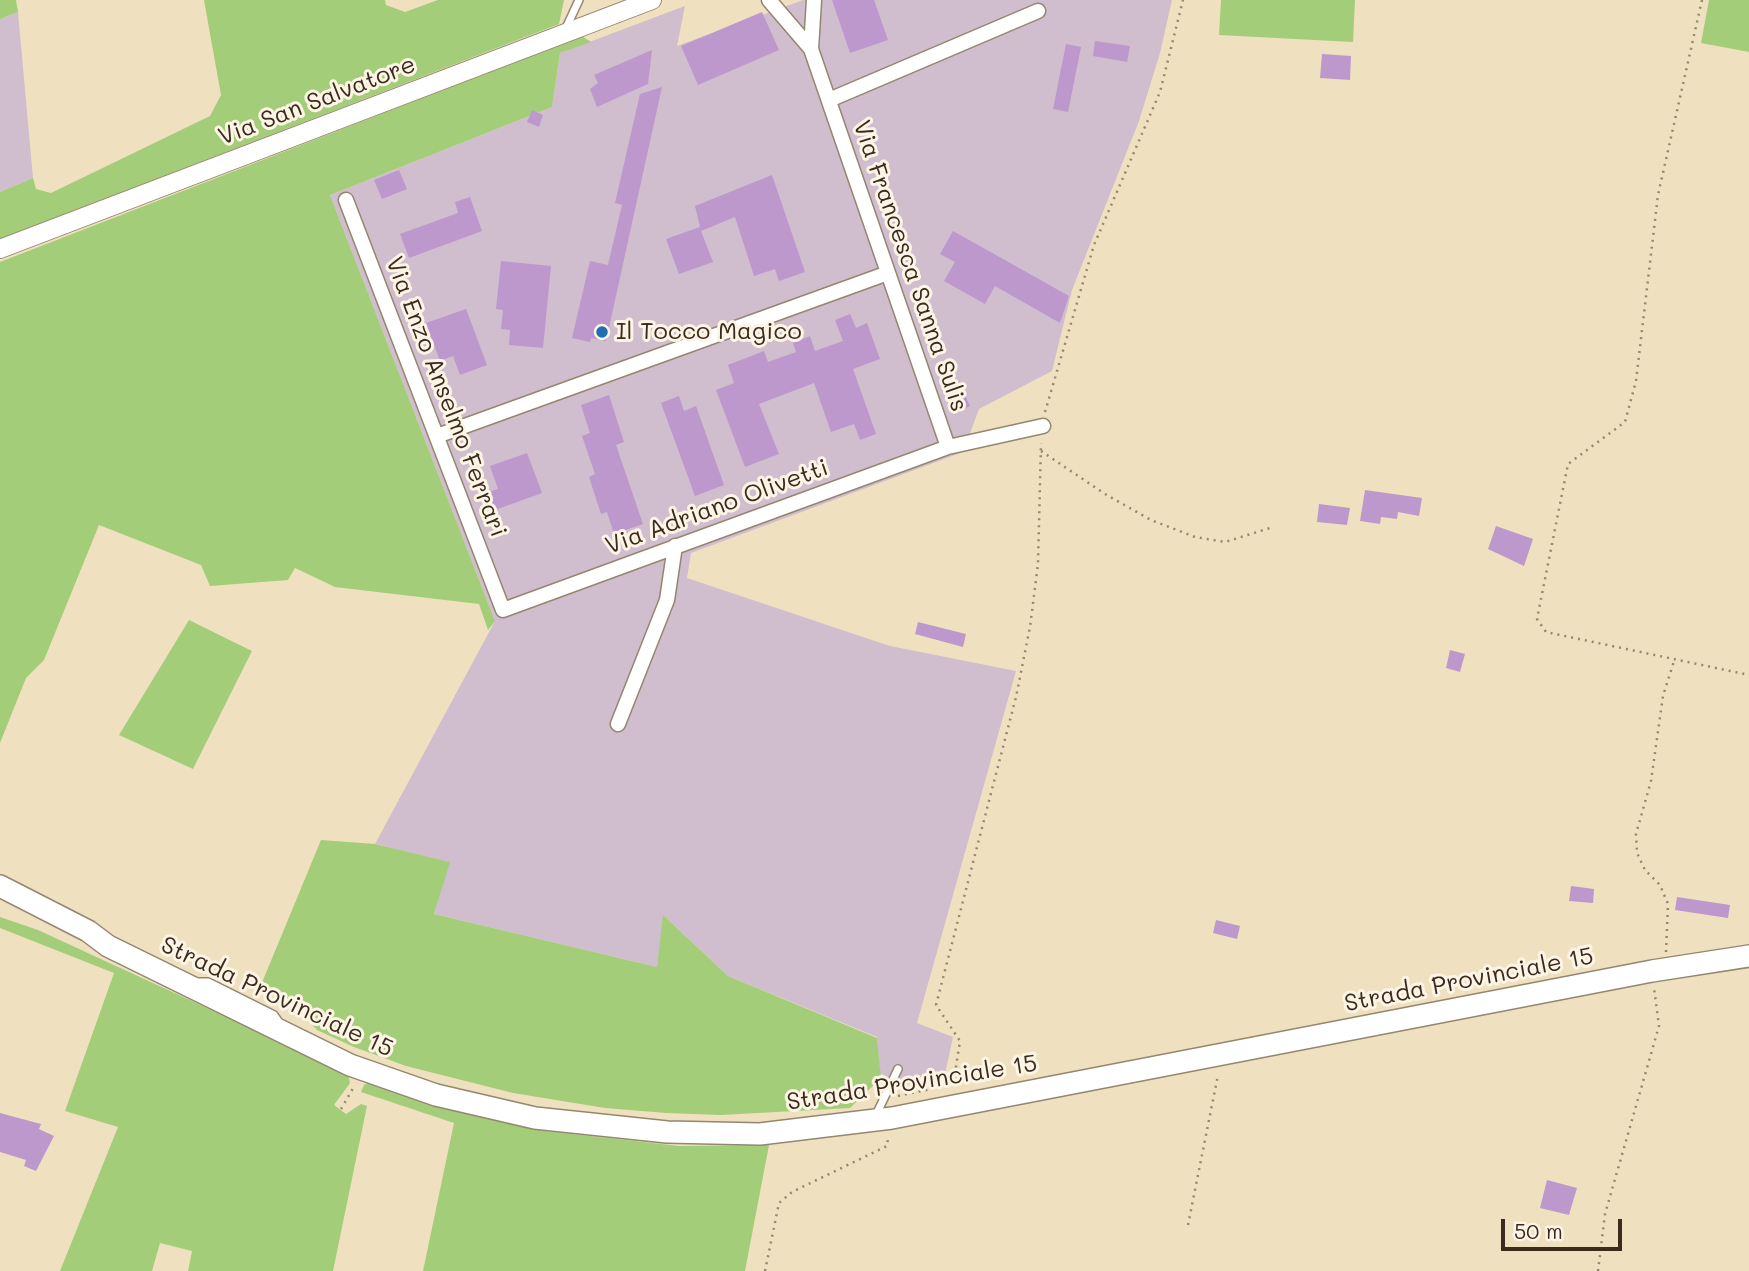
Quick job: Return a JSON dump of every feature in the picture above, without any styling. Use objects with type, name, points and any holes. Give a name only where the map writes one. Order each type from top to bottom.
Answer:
[{"type":"main road","name":"Strada Provinciale 15","points":[[0,886],[181,983],[362,1069],[436,1095],[535,1118],[667,1132],[760,1134],[883,1119],[1658,970],[1749,957]]},
{"type":"main road","name":"Strada Provinciale 15","points":[[0,901],[87,942],[108,946]]},
{"type":"street","name":"Via San Salvatore","points":[[0,249],[652,0]]},
{"type":"street","name":"Via Francesca Sanna Sulis","points":[[811,49],[814,0]]},
{"type":"street","name":"Via Francesca Sanna Sulis","points":[[771,1],[811,49],[948,447]]},
{"type":"street","name":"Via Francesca Sanna Sulis","points":[[829,100],[1038,10]]},
{"type":"street","name":"Via Enzo Anselmo Ferrari","points":[[346,200],[503,610]]},
{"type":"street","points":[[437,436],[888,273]]},
{"type":"street","name":"Via Adriano Olivetti","points":[[503,610],[948,447],[1043,426]]},
{"type":"street","points":[[618,724],[667,600],[674,546]]},
{"type":"lane","points":[[565,31],[579,0]]},
{"type":"lane","points":[[883,1119],[884,1098],[898,1069]]},
{"type":"path","points":[[884,1098],[945,1086],[954,1073],[960,1041],[936,1005],[1016,697],[1038,565],[1041,450],[1048,394],[1094,245],[1160,92],[1183,0]]},
{"type":"path","points":[[1702,0],[1658,195],[1636,381],[1625,422],[1568,464],[1537,619],[1546,632],[1749,675]]},
{"type":"path","points":[[1041,450],[1105,494],[1151,520],[1195,537],[1224,542],[1270,528]]},
{"type":"path","points":[[1598,1271],[1605,1214],[1659,1026],[1658,970],[1668,904],[1660,885],[1645,870],[1637,853],[1636,834],[1651,781],[1662,696],[1674,660]]},
{"type":"path","points":[[1188,1225],[1220,1055]]},
{"type":"path","points":[[341,1109],[362,1069]]},
{"type":"path","points":[[765,1271],[779,1203],[792,1192],[887,1146],[883,1119]]},
{"type":"shaded area","points":[[803,0],[1172,0],[1160,53],[1139,121],[1072,290],[1052,371],[979,409],[963,452],[691,553],[687,578],[890,646],[1016,671],[917,1023],[953,1037],[944,1079],[903,1085],[880,1073],[877,1037],[728,976],[664,916],[657,967],[434,914],[449,862],[375,844],[495,621],[330,195],[552,107],[560,53],[685,6],[677,46]]},
{"type":"shaded area","points":[[18,12],[33,178],[0,192],[0,19]]},
{"type":"green space","points":[[0,0],[16,0],[18,12],[0,19]]},
{"type":"green space","points":[[204,0],[385,0],[386,5],[405,12],[438,0],[564,0],[559,24],[0,239],[0,192],[33,178],[36,189],[51,193],[210,116],[221,95]]},
{"type":"green space","points":[[1221,0],[1355,0],[1353,42],[1219,35]]},
{"type":"green space","points":[[1709,0],[1749,0],[1749,52],[1701,43]]},
{"type":"green space","points":[[582,36],[591,42],[560,53],[552,107],[330,195],[495,621],[488,630],[479,604],[335,587],[295,568],[288,580],[210,586],[201,565],[99,525],[44,660],[26,678],[0,743],[0,262]]},
{"type":"green space","points":[[189,620],[252,651],[193,769],[119,735]]},
{"type":"green space","points":[[321,840],[375,844],[450,862],[434,914],[657,967],[663,915],[728,976],[877,1038],[881,1078],[850,1108],[721,1115],[666,1113],[605,1108],[513,1093],[406,1066],[354,1047],[317,1030],[289,1001],[261,985]]},
{"type":"green space","points":[[0,917],[38,930],[348,1073],[350,1083],[334,1105],[346,1114],[361,1104],[367,1106],[333,1271],[188,1271],[192,1251],[160,1243],[152,1271],[60,1271],[118,1127],[65,1111],[114,973],[0,928]]},
{"type":"green space","points":[[370,1082],[472,1115],[545,1131],[679,1146],[769,1145],[745,1271],[423,1271],[454,1123],[361,1092],[364,1085]]},
{"type":"building","points":[[832,0],[874,0],[888,40],[850,53]]},
{"type":"building","points":[[762,12],[779,50],[698,85],[681,46]]},
{"type":"building","points":[[1095,41],[1130,46],[1127,62],[1093,56]]},
{"type":"building","points":[[1066,44],[1081,47],[1068,112],[1053,109]]},
{"type":"building","points":[[652,50],[648,84],[597,107],[590,89],[598,83],[594,75]]},
{"type":"building","points":[[1322,54],[1351,56],[1350,80],[1320,78]]},
{"type":"building","points":[[662,87],[606,341],[591,338],[590,342],[572,338],[590,261],[608,265],[622,205],[615,203],[640,94]]},
{"type":"building","points":[[532,110],[543,115],[539,127],[527,122]]},
{"type":"building","points":[[399,170],[407,189],[382,199],[374,180]]},
{"type":"building","points":[[772,175],[805,272],[779,281],[775,269],[754,276],[735,217],[701,231],[713,262],[679,274],[666,239],[700,227],[695,206]]},
{"type":"building","points":[[470,197],[482,231],[409,258],[400,234],[458,213],[455,202]]},
{"type":"building","points":[[953,231],[1069,296],[1060,323],[995,286],[985,304],[944,281],[955,262],[940,254]]},
{"type":"building","points":[[501,261],[551,266],[543,348],[509,345],[510,330],[501,329],[503,310],[496,309]]},
{"type":"building","points":[[466,309],[487,365],[460,375],[453,356],[440,361],[426,323]]},
{"type":"building","points":[[850,314],[856,328],[867,323],[880,359],[853,369],[876,434],[860,440],[854,424],[831,432],[814,383],[759,404],[779,454],[745,467],[716,390],[734,383],[728,365],[764,351],[768,362],[796,352],[793,343],[810,336],[815,351],[843,341],[835,320]]},
{"type":"building","points":[[609,395],[624,442],[616,445],[643,524],[614,534],[607,512],[601,514],[589,477],[595,474],[582,436],[590,433],[581,405]]},
{"type":"building","points":[[965,395],[970,406],[958,412],[952,401]]},
{"type":"building","points":[[679,396],[684,411],[696,406],[724,485],[695,496],[661,403]]},
{"type":"building","points":[[527,453],[542,493],[495,510],[488,492],[498,489],[490,466]]},
{"type":"building","points":[[1365,490],[1422,498],[1419,516],[1398,512],[1397,519],[1381,517],[1380,524],[1360,521]]},
{"type":"building","points":[[1319,504],[1350,508],[1347,525],[1317,522]]},
{"type":"building","points":[[1496,526],[1533,539],[1524,566],[1488,549]]},
{"type":"building","points":[[918,622],[966,634],[963,647],[915,634]]},
{"type":"building","points":[[1450,650],[1465,654],[1460,672],[1446,668]]},
{"type":"building","points":[[1571,886],[1594,889],[1593,903],[1569,901]]},
{"type":"building","points":[[1677,897],[1730,905],[1728,918],[1675,910]]},
{"type":"building","points":[[1216,920],[1240,926],[1237,939],[1213,933]]},
{"type":"building","points":[[0,1113],[41,1124],[39,1129],[54,1136],[36,1171],[24,1166],[26,1160],[0,1152]]},
{"type":"building","points":[[1547,1180],[1577,1188],[1569,1215],[1540,1208]]},
{"type":"place","name":"Il Tocco Magico","points":[[602,332]]}]
